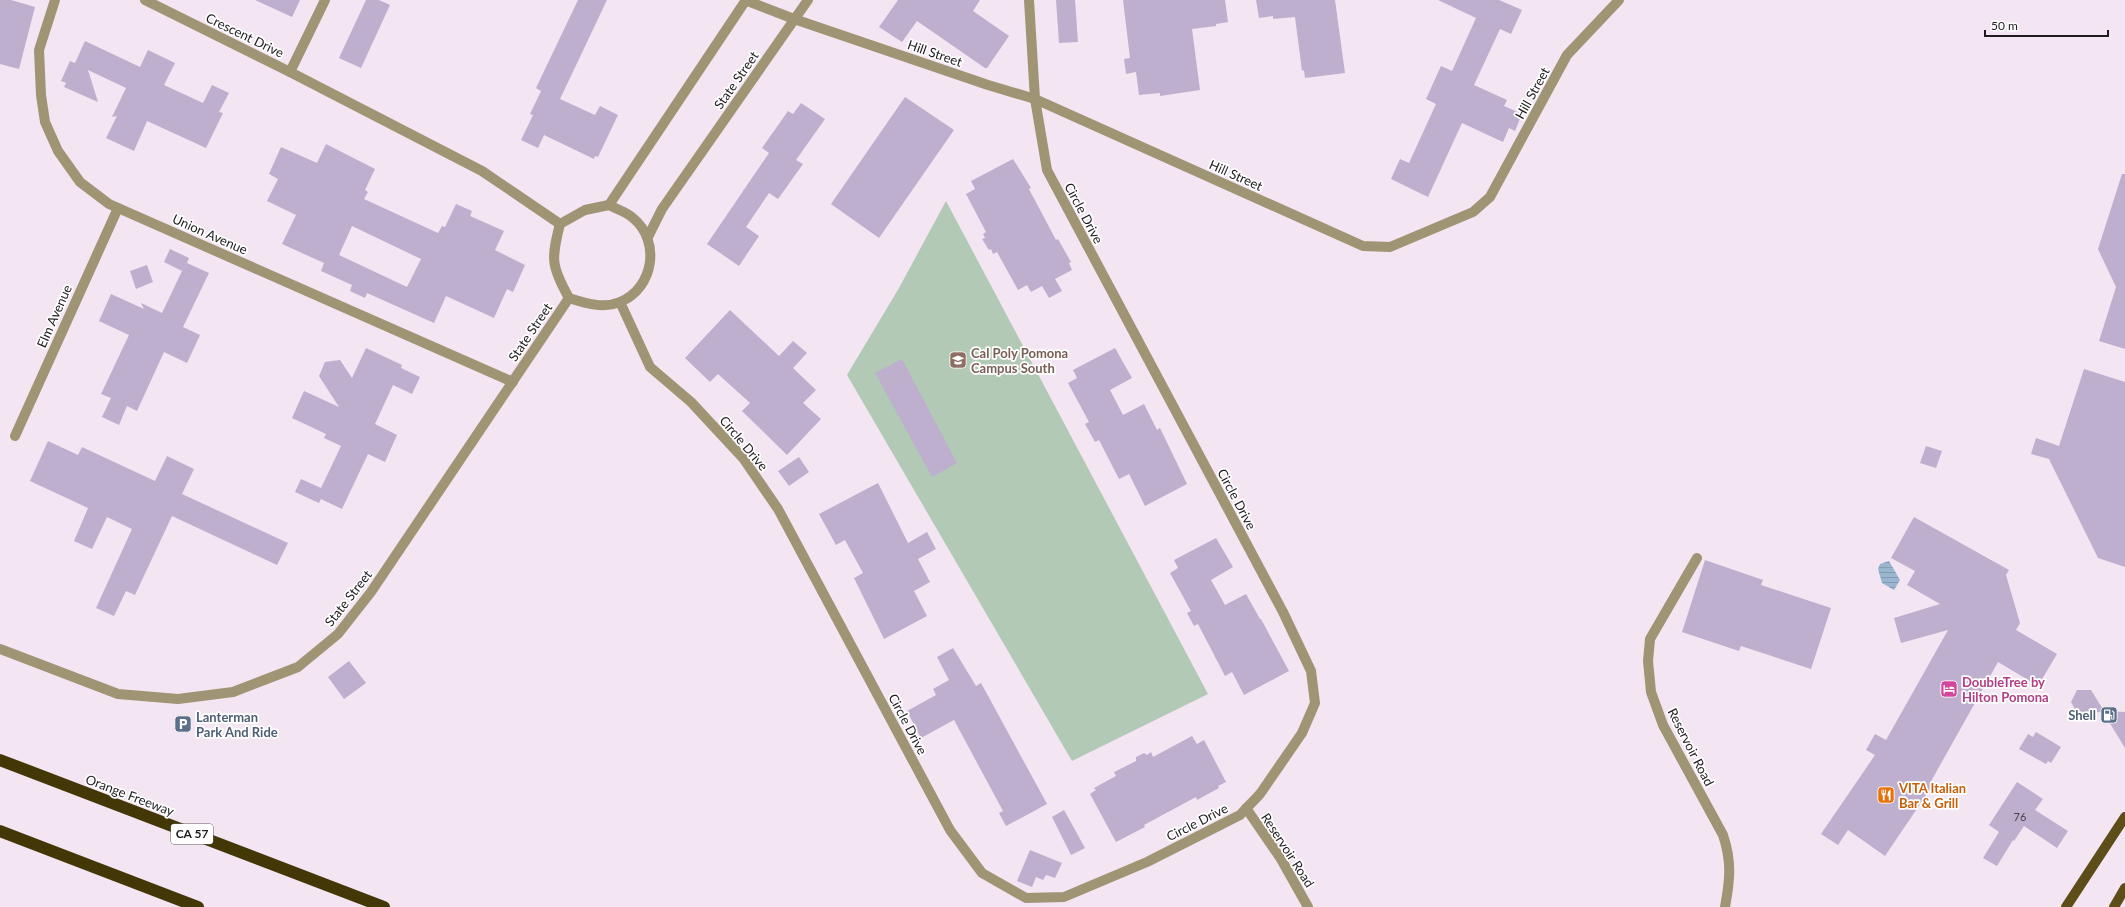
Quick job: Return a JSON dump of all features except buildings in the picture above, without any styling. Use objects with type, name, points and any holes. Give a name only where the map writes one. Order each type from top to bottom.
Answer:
[{"type":"highway","name":"Orange Freeway","points":[[0,760],[384,907]]},
{"type":"highway","points":[[0,831],[108,874],[198,907]]},
{"type":"highway","points":[[108,874],[174,907]]},
{"type":"main road","points":[[2066,907],[2125,817]]},
{"type":"main road","points":[[2114,907],[2125,888]]},
{"type":"street","name":"Union Avenue","points":[[55,0],[39,50],[41,95],[45,122],[58,151],[80,182],[110,204],[118,208],[513,382]]},
{"type":"street","name":"Crescent Drive","points":[[145,0],[290,72],[482,171],[560,224]]},
{"type":"street","points":[[290,72],[325,0]]},
{"type":"street","points":[[608,205],[746,0]]},
{"type":"street","name":"Hill Street","points":[[746,0],[794,19],[988,85],[1035,99],[1363,246],[1390,247],[1473,212],[1490,197],[1567,55],[1618,0]]},
{"type":"street","name":"State Street","points":[[648,237],[662,209],[808,0]]},
{"type":"street","name":"Circle Drive","points":[[620,302],[650,367],[690,402],[743,458],[778,509],[950,830],[982,873],[1026,898],[1064,897],[1147,862],[1240,815],[1260,794],[1302,733],[1315,702],[1311,671],[1283,612],[1047,170],[1035,99],[1029,0]]},
{"type":"street","points":[[608,205],[633,218],[648,237],[651,265],[640,289],[620,302],[593,305],[569,298],[557,276],[553,251],[560,224],[585,210],[608,205]]},
{"type":"street","name":"Elm Avenue","points":[[15,436],[118,208]]},
{"type":"street","name":"State Street","points":[[0,649],[118,694],[178,699],[233,692],[298,668],[338,634],[371,592],[569,298]]},
{"type":"street","name":"Reservoir Road","points":[[1697,558],[1650,639],[1648,661],[1652,692],[1663,726],[1723,835],[1729,853],[1730,878],[1725,907]]},
{"type":"street","name":"Reservoir Road","points":[[1246,808],[1281,859],[1308,907]]},
{"type":"green space","points":[[946,201],[1208,694],[1072,761],[847,375],[899,288]]},
{"type":"water","points":[[1889,561],[1900,580],[1894,590],[1882,583],[1878,569],[1880,564]]},
{"type":"place","name":"Cal Poly Pomona Campus South","points":[[958,360]]},
{"type":"place","name":"DoubleTree by Hilton Pomona","points":[[1949,689]]},
{"type":"place","name":"Shell","points":[[2109,715]]},
{"type":"place","name":"Lanterman Park And Ride","points":[[183,724]]},
{"type":"place","name":"VITA Italian Bar & Grill","points":[[1886,795]]}]
